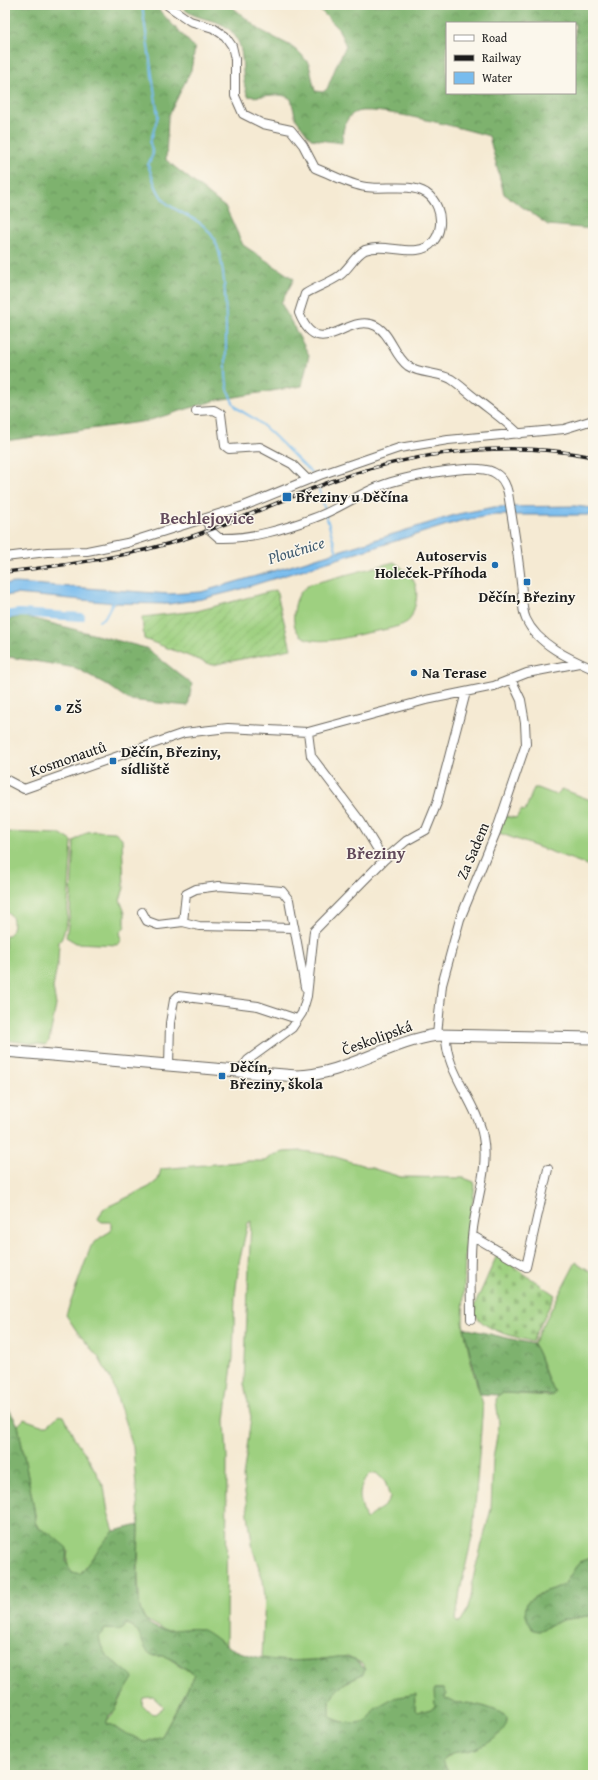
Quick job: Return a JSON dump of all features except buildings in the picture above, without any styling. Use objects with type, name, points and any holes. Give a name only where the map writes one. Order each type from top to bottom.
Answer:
[{"type":"main road","name":"Českolipská","points":[[5,1051],[261,1074],[312,1076],[330,1071],[422,1037],[442,1035],[593,1038]]},
{"type":"street","points":[[167,5],[190,21],[213,28],[225,36],[232,46],[235,59],[235,96],[243,114],[263,124],[291,130],[303,145],[315,168],[365,187],[416,189],[426,194],[439,211],[440,226],[438,235],[430,244],[418,250],[377,248],[365,251],[340,276],[305,294],[299,313],[310,332],[318,335],[329,335],[356,325],[368,324],[376,326],[385,334],[400,360],[410,367],[450,378],[519,434]]},
{"type":"street","points":[[196,411],[214,410],[221,414],[225,446],[229,449],[260,447],[292,464],[308,480]]},
{"type":"street","points":[[5,557],[48,552],[87,551],[107,548],[206,519],[244,506],[308,480],[399,448],[448,440],[564,429],[593,420]]},
{"type":"street","points":[[206,519],[210,530],[219,538],[234,539],[265,533],[322,514],[365,492],[413,476],[484,468],[498,475],[506,486],[514,529],[523,611],[529,625],[546,644],[556,651],[593,669]]},
{"type":"street","points":[[552,668],[556,651]]},
{"type":"street","name":"Kosmonautů","points":[[5,779],[24,789],[184,733],[228,728],[308,732],[426,700],[494,686],[527,673],[579,663]]},
{"type":"street","name":"Za Sadem","points":[[471,1319],[473,1236],[484,1158],[483,1136],[478,1120],[463,1091],[442,1035],[442,985],[460,919],[496,832],[526,744],[525,723],[521,700],[511,679]]},
{"type":"street","points":[[239,1072],[248,1060],[292,1028],[302,1013],[307,996],[314,931],[384,860],[406,841],[426,830],[437,803],[466,692]]},
{"type":"street","points":[[308,732],[311,756],[361,822],[384,860]]},
{"type":"street","points":[[183,922],[186,894],[196,889],[219,886],[282,891],[289,900],[307,996]]},
{"type":"street","points":[[142,912],[147,921],[158,925],[183,922],[199,926],[294,926]]},
{"type":"street","points":[[169,1066],[170,1022],[174,1000],[178,996],[258,1006],[297,1019]]},
{"type":"street","points":[[473,1236],[526,1267],[548,1169]]},
{"type":"green space","points":[[5,5],[154,5],[195,48],[191,70],[168,117],[166,160],[226,208],[243,245],[294,279],[281,303],[309,355],[302,386],[217,400],[147,421],[5,441]]},
{"type":"green space","points":[[181,5],[230,5],[260,30],[289,45],[301,54],[309,64],[315,91],[323,92],[327,89],[346,46],[338,28],[315,5],[593,5],[593,229],[548,225],[504,194],[489,136],[420,118],[398,114],[364,111],[354,113],[350,116],[344,126],[342,143],[311,139],[296,119],[291,99],[281,95],[248,96],[245,88],[239,45],[236,37],[230,30],[218,23],[191,14]]},
{"type":"green space","points":[[394,562],[410,575],[417,591],[415,606],[409,621],[393,628],[332,640],[320,641],[309,639],[300,635],[295,626],[294,613],[298,596],[303,589],[311,584]]},
{"type":"green space","points":[[276,590],[291,649],[212,665],[144,639],[142,617],[197,611]]},
{"type":"green space","points":[[23,616],[146,648],[192,684],[188,706],[129,700],[109,686],[76,668],[9,657],[5,659],[5,620]]},
{"type":"green space","points":[[534,788],[538,788],[556,795],[562,789],[593,801],[593,867],[499,833],[505,816],[516,818],[521,810],[525,811]]},
{"type":"green space","points":[[5,832],[61,834],[72,841],[67,921],[62,938],[59,942],[58,961],[53,988],[56,1005],[49,1041],[45,1045],[5,1040],[5,937],[11,933],[13,920],[11,915],[5,911]]},
{"type":"green space","points":[[87,832],[115,832],[122,838],[124,888],[120,900],[125,913],[125,926],[120,933],[122,939],[118,945],[76,943],[66,937],[70,913],[74,841]]},
{"type":"green space","points":[[302,1151],[329,1155],[401,1177],[464,1178],[474,1182],[475,1186],[465,1253],[463,1323],[473,1371],[483,1404],[473,1533],[460,1591],[456,1620],[458,1623],[461,1622],[470,1603],[472,1582],[491,1509],[493,1459],[499,1424],[496,1400],[498,1395],[504,1393],[549,1396],[555,1392],[549,1381],[539,1354],[533,1344],[576,1262],[593,1273],[593,1557],[579,1562],[564,1585],[543,1592],[527,1602],[539,1631],[562,1620],[593,1615],[593,1775],[450,1775],[442,1761],[453,1752],[466,1751],[507,1722],[506,1717],[495,1710],[486,1707],[452,1702],[445,1698],[444,1690],[435,1689],[435,1707],[428,1710],[417,1712],[415,1710],[416,1700],[375,1708],[372,1715],[366,1721],[358,1723],[342,1722],[330,1716],[330,1700],[332,1695],[340,1687],[365,1670],[363,1664],[348,1656],[314,1660],[277,1661],[262,1658],[265,1597],[263,1580],[253,1550],[243,1478],[251,1417],[244,1384],[251,1221],[248,1223],[239,1263],[235,1296],[233,1358],[225,1420],[227,1458],[226,1645],[200,1629],[175,1631],[163,1629],[146,1620],[140,1610],[138,1576],[139,1525],[133,1447],[112,1382],[99,1358],[78,1333],[66,1315],[91,1246],[111,1231],[111,1222],[102,1222],[98,1219],[103,1209],[149,1187],[158,1180],[161,1169],[248,1161],[266,1161],[273,1155],[284,1152]],"holes":[[[376,1473],[385,1481],[390,1498],[385,1505],[366,1520],[360,1496],[362,1486],[370,1474]]]},
{"type":"green space","points":[[497,1255],[555,1295],[532,1342],[489,1327],[482,1322],[473,1309]]},
{"type":"green space","points":[[464,1328],[533,1344],[539,1354],[548,1381],[555,1392],[553,1395],[504,1393],[498,1395],[480,1394]]},
{"type":"green space","points":[[5,1402],[18,1425],[34,1508],[35,1522],[38,1528],[49,1533],[67,1548],[66,1562],[72,1572],[80,1574],[114,1531],[139,1525],[138,1586],[140,1609],[143,1616],[155,1627],[170,1630],[199,1629],[209,1633],[225,1645],[235,1650],[268,1659],[302,1661],[348,1657],[354,1659],[365,1670],[363,1674],[347,1681],[336,1691],[330,1700],[330,1716],[337,1721],[357,1723],[366,1721],[375,1708],[393,1698],[416,1694],[415,1710],[417,1712],[428,1710],[435,1707],[435,1689],[443,1689],[446,1694],[445,1698],[452,1702],[486,1707],[507,1717],[504,1728],[489,1742],[472,1750],[447,1755],[444,1758],[442,1762],[450,1775],[5,1775]],"holes":[[[126,1624],[138,1632],[150,1654],[170,1658],[195,1675],[162,1736],[146,1742],[120,1731],[112,1725],[106,1724],[109,1716],[115,1710],[133,1678],[107,1656],[103,1651],[99,1636],[105,1629],[121,1630]]]},
{"type":"green space","points":[[59,1415],[64,1416],[77,1443],[86,1454],[104,1487],[108,1512],[114,1531],[80,1575],[72,1571],[68,1566],[68,1551],[41,1530],[35,1522],[36,1519],[18,1425],[24,1419],[41,1425],[48,1425]]},
{"type":"green space","points":[[593,1557],[593,1615],[562,1620],[539,1631],[533,1630],[526,1616],[525,1610],[527,1602],[543,1592],[564,1585],[579,1562]]},
{"type":"green space","points":[[126,1624],[131,1626],[135,1629],[154,1656],[165,1656],[195,1675],[162,1736],[146,1742],[120,1731],[112,1725],[106,1724],[133,1678],[107,1656],[103,1651],[99,1636],[105,1629],[121,1630]],"holes":[[[153,1697],[164,1707],[155,1714],[150,1713],[142,1705],[143,1698]]]},
{"type":"water","points":[[575,506],[593,508],[593,515],[495,515],[460,521],[234,591],[202,599],[169,604],[115,603],[16,594],[5,596],[5,584],[16,583],[169,594],[201,592],[458,514],[494,507]]},
{"type":"waterway","points":[[142,5],[158,116],[150,143],[153,154],[148,165],[161,197],[169,205],[199,222],[214,239],[218,249],[224,277],[226,378],[231,398],[237,408],[269,430],[311,472]]},
{"type":"waterway","points":[[319,490],[325,510]]},
{"type":"waterway","points":[[326,515],[337,553]]},
{"type":"waterway","points":[[99,621],[105,617],[114,600]]},
{"type":"waterway","points":[[5,615],[19,613],[81,617]]},
{"type":"railway","points":[[5,572],[99,559],[167,544],[226,524],[332,481],[395,462],[461,451],[494,449],[527,449],[593,457]]},
{"type":"place","name":"Březiny u Děčína","points":[[287,497]]},
{"type":"place","name":"Autoservis Holeček-Příhoda","points":[[495,565]]},
{"type":"place","name":"Děčín, Březiny","points":[[527,582]]},
{"type":"place","name":"Na Terase","points":[[414,673]]},
{"type":"place","name":"ZŠ","points":[[58,708]]},
{"type":"place","name":"Děčín, Březiny, sídliště","points":[[113,761]]},
{"type":"place","name":"Děčín, Březiny, škola","points":[[222,1076]]},
{"type":"district","name":"Bechlejovice","points":[[207,518]]},
{"type":"district","name":"Březiny","points":[[376,853]]},
{"type":"water label","name":"Ploučnice","points":[[296,550]]}]
